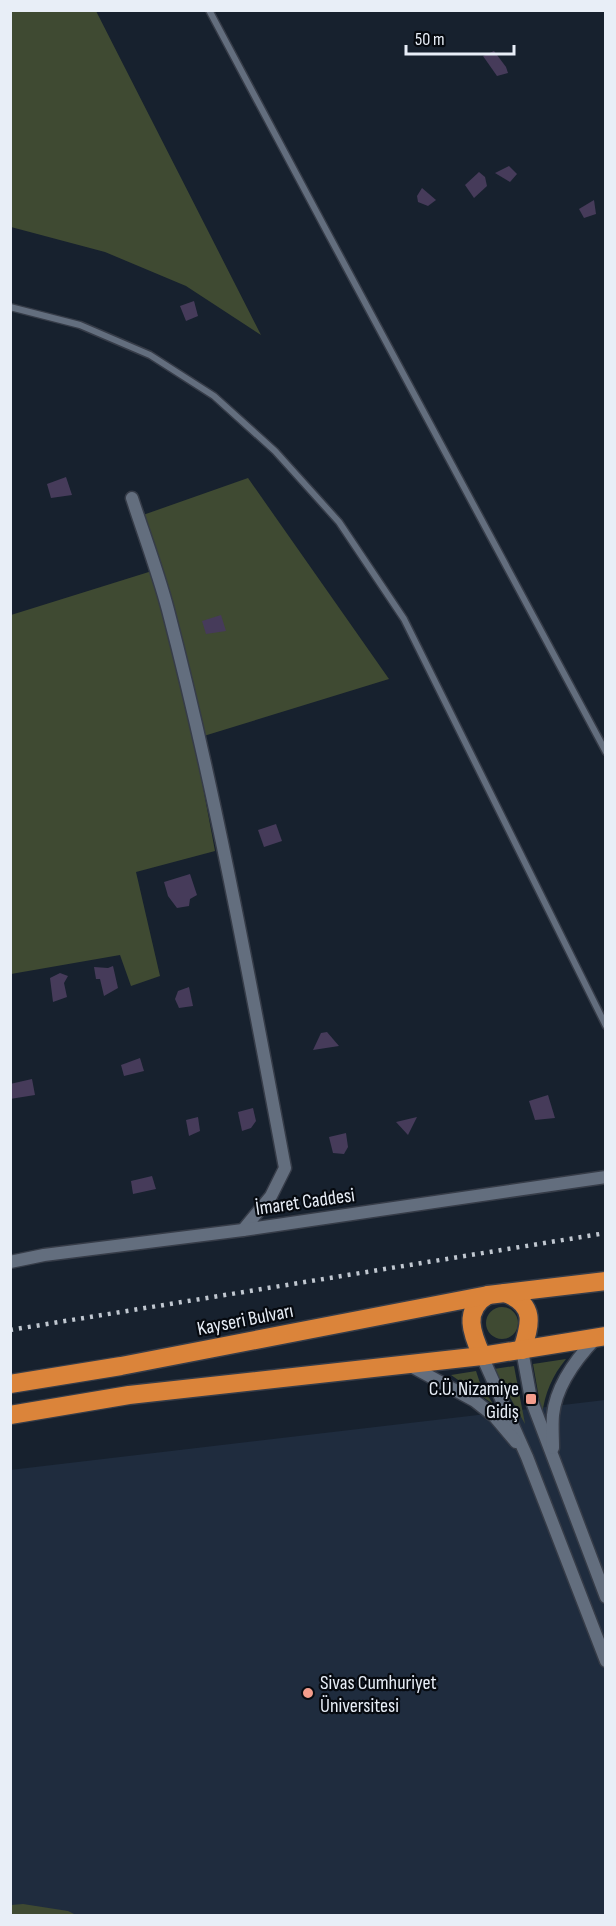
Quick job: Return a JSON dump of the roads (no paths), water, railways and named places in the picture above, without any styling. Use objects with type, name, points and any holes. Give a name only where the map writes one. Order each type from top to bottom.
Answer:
[{"type":"highway","name":"Kayseri Bulvarı","points":[[10,1384],[121,1366],[497,1294],[606,1281]]},
{"type":"highway","points":[[482,1356],[474,1336],[471,1316],[475,1305],[497,1294],[519,1299],[527,1310],[529,1330],[522,1350]]},
{"type":"highway","points":[[10,1414],[129,1395],[482,1356],[601,1337]]},
{"type":"street","points":[[132,498],[167,608],[187,690],[238,917],[285,1168],[271,1196],[243,1230]]},
{"type":"street","name":"İmaret Caddesi","points":[[10,1262],[44,1255],[243,1230],[606,1178]]},
{"type":"street","points":[[553,1455],[553,1412],[557,1397],[577,1358],[601,1337]]},
{"type":"street","points":[[522,1350],[531,1399],[606,1597]]},
{"type":"street","points":[[482,1356],[527,1457],[606,1661]]},
{"type":"street","points":[[409,1365],[465,1394],[485,1408],[503,1426],[527,1457]]},
{"type":"lane","points":[[209,10],[606,752]]},
{"type":"lane","points":[[10,307],[80,325],[150,355],[205,390],[275,451],[339,522],[404,619],[606,1026]]},
{"type":"railway","points":[[10,1330],[606,1233]]},
{"type":"place","name":"C.Ü. Nizamiye Gidiş","points":[[531,1399]]},
{"type":"place","name":"Sivas Cumhuriyet Üniversitesi","points":[[308,1693]]}]
